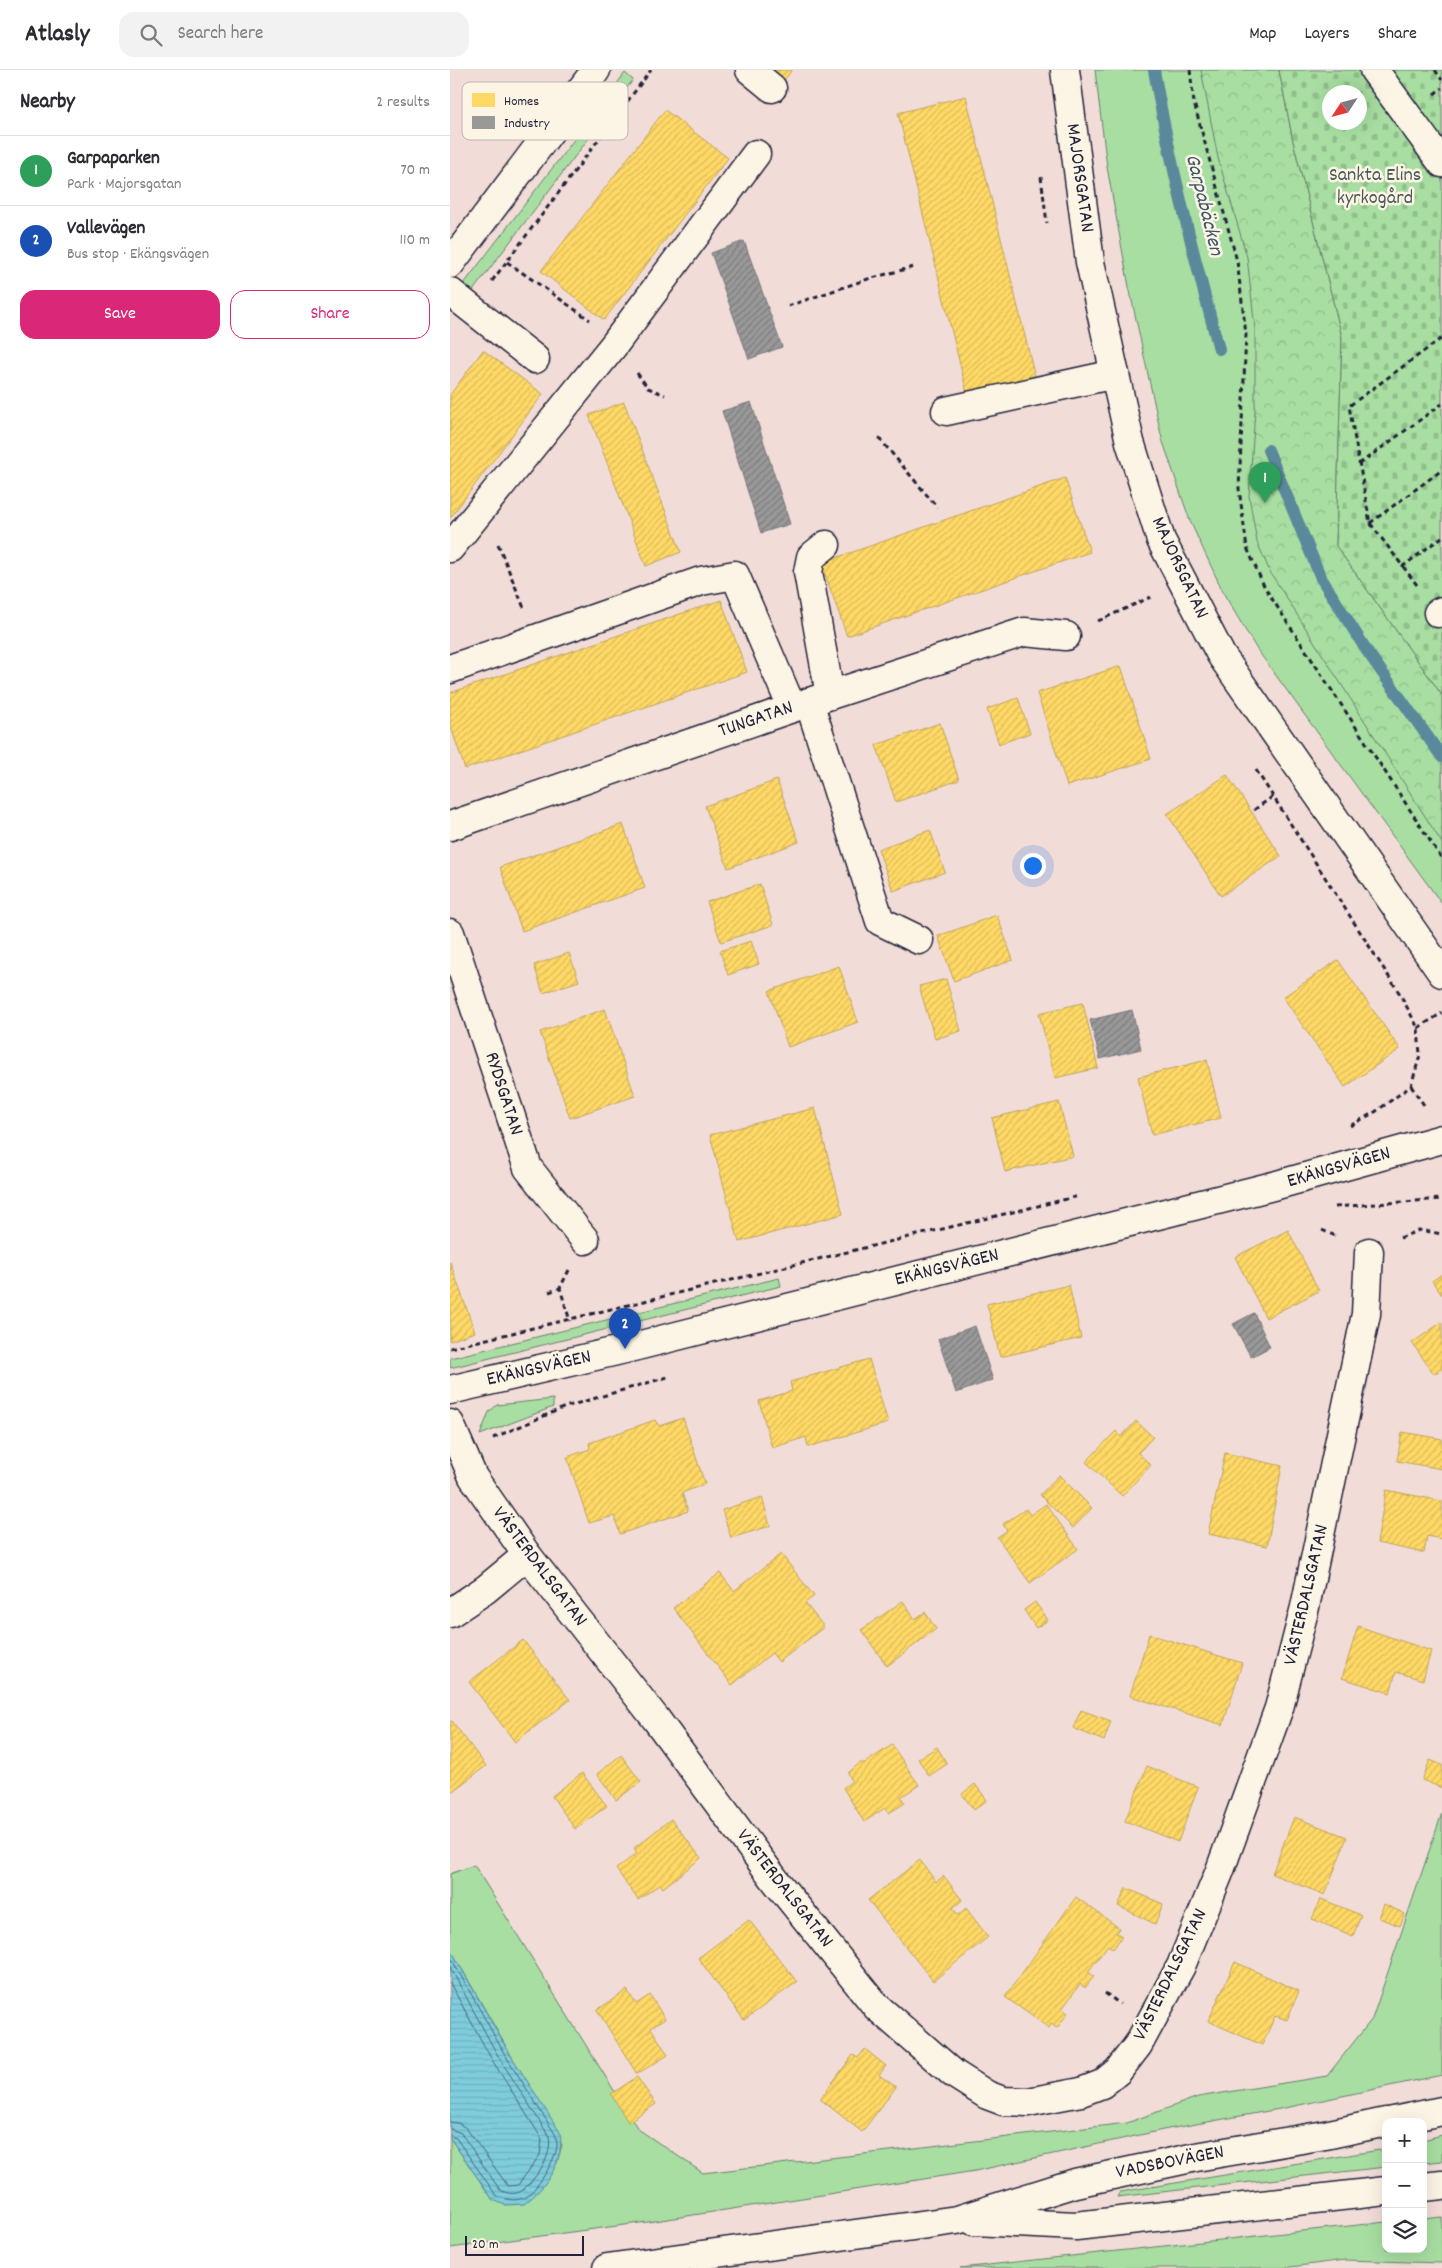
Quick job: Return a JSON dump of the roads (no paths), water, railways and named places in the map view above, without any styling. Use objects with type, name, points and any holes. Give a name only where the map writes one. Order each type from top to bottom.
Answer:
[{"type":"street","points":[[750,70],[772,88]]},
{"type":"street","name":"MAJORSGATAN","points":[[1065,70],[1090,262],[1130,442],[1161,540],[1221,656],[1442,973]]},
{"type":"street","points":[[1374,70],[1442,163]]},
{"type":"street","points":[[450,264],[537,140]]},
{"type":"street","points":[[450,548],[614,345],[756,154]]},
{"type":"street","points":[[450,292],[535,359]]},
{"type":"street","points":[[946,411],[1115,374]]},
{"type":"street","points":[[811,702],[808,572],[811,557],[826,545]]},
{"type":"street","points":[[450,669],[701,580],[735,575],[811,702],[880,921],[919,940]]},
{"type":"street","name":"TUNGATAN","points":[[450,826],[811,702],[1024,632],[1066,636]]},
{"type":"street","name":"RYDSGATAN","points":[[450,933],[528,1168],[585,1240]]},
{"type":"street","name":"EKÄNGSVÄGEN","points":[[450,1390],[625,1349],[1277,1186],[1442,1139]]},
{"type":"street","name":"VÄSTERDALSGATAN","points":[[450,1424],[473,1477],[527,1555],[656,1719],[776,1880],[877,2007],[954,2074],[987,2095],[1003,2100],[1028,2102],[1081,2092],[1102,2084],[1118,2071],[1138,2045],[1181,1966],[1220,1873],[1279,1708],[1305,1608],[1338,1458],[1366,1314],[1369,1252]]},
{"type":"street","points":[[450,1613],[486,1589],[527,1555]]},
{"type":"street","name":"VADSBOVÄGEN","points":[[1405,2118],[1442,2110]]},
{"type":"street","name":"VADSBOVÄGEN","points":[[607,2268],[957,2220],[1074,2183],[1196,2156],[1325,2135],[1382,2123]]},
{"type":"street","points":[[1427,2187],[1442,2185]]},
{"type":"street","name":"VADSBOVÄGEN","points":[[957,2220],[1076,2226],[1382,2191]]},
{"type":"water","points":[[450,1948],[508,2051],[560,2132],[560,2153],[552,2173],[540,2190],[524,2204],[505,2205],[493,2200],[450,2138]]},
{"type":"waterway","name":"Garpabäcken","points":[[1154,70],[1175,175],[1219,349]]},
{"type":"waterway","points":[[1268,450],[1321,578],[1367,651],[1442,757]]},
{"type":"place","name":"Garpaparken","points":[[1265,503]]},
{"type":"place","name":"Vallevägen","points":[[625,1349]]},
{"type":"park label","name":"Sankta Elins kyrkogård","points":[[1375,188]]}]
